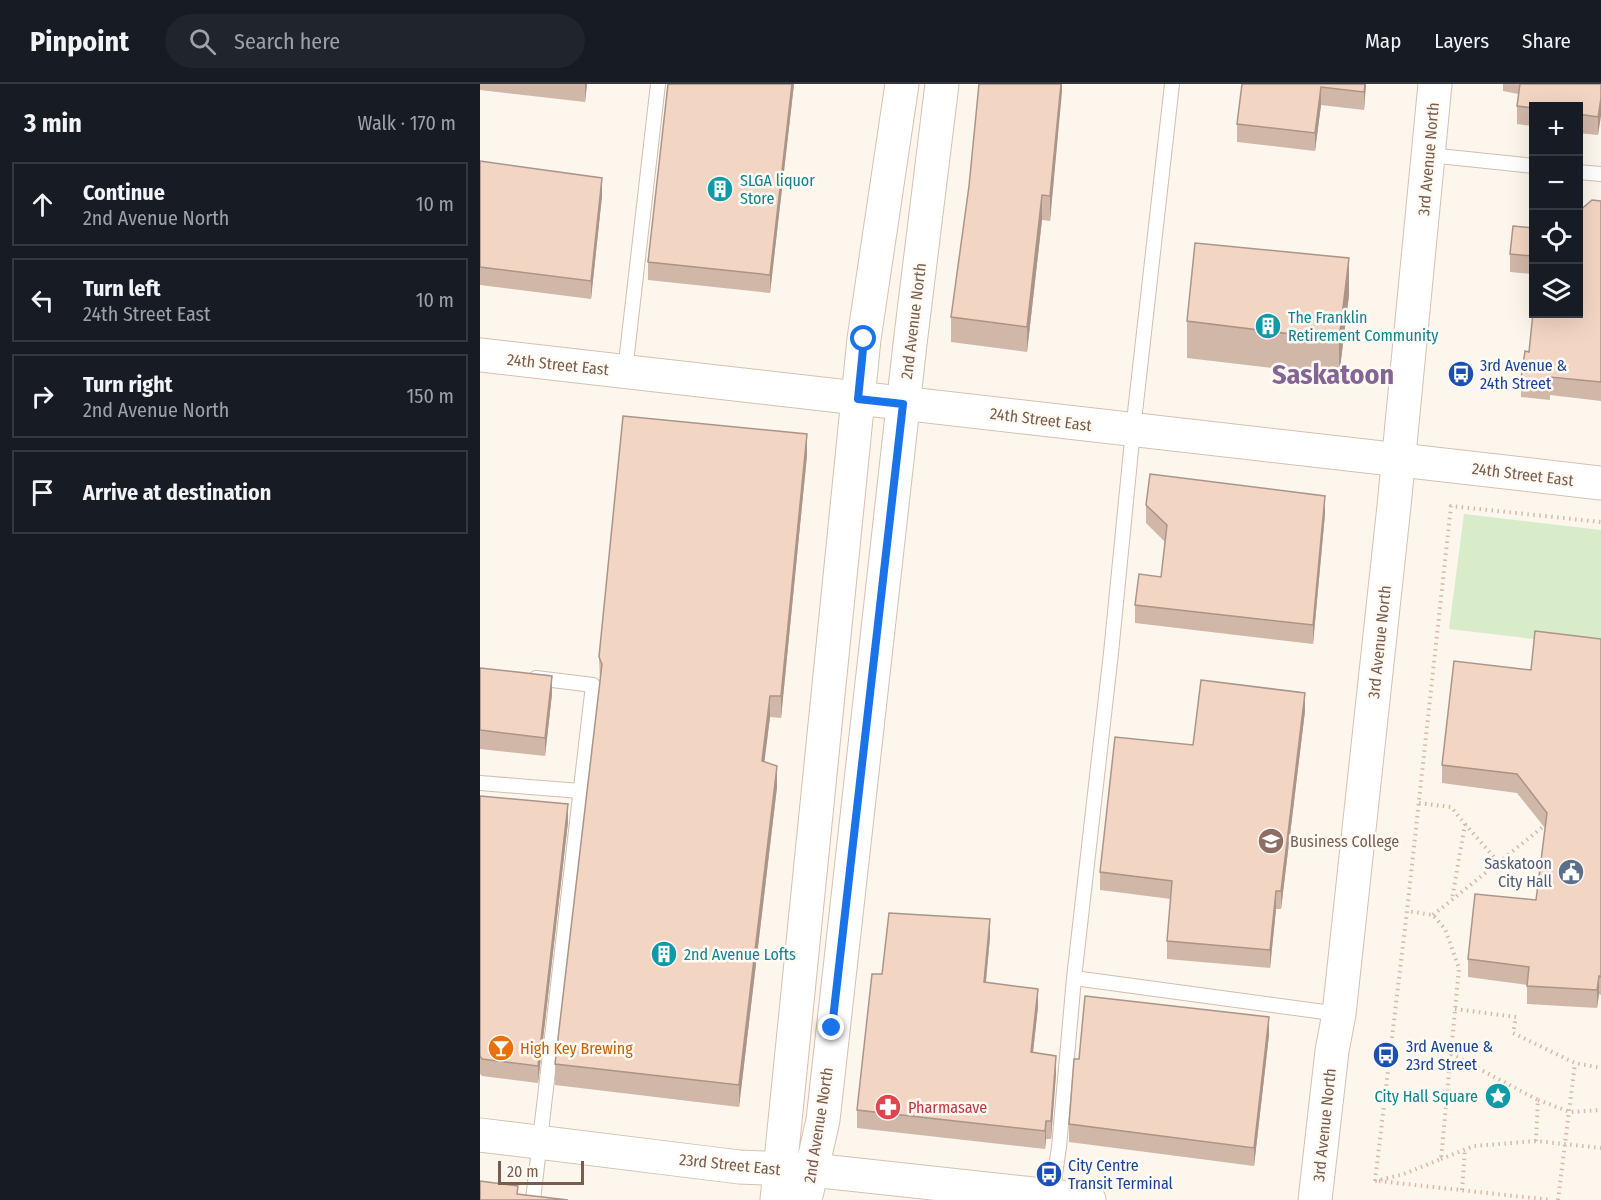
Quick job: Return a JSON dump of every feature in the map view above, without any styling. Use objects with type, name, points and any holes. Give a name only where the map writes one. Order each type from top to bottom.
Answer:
[{"type":"street","name":"2nd Avenue North","points":[[794,1185],[858,399],[864,339],[902,84]]},
{"type":"street","name":"2nd Avenue North","points":[[794,1185],[823,1120],[903,404],[942,84]]},
{"type":"street","name":"3rd Avenue North","points":[[1315,1200],[1332,1051],[1339,1014],[1398,461],[1435,84]]},
{"type":"street","name":"24th Street East","points":[[480,356],[1601,483]]},
{"type":"street","name":"23rd Street East","points":[[480,1135],[724,1165],[794,1185],[1052,1195],[1089,1200]]},
{"type":"lane","points":[[625,371],[658,84]]},
{"type":"lane","points":[[1052,1195],[1059,1147],[1074,978],[1172,84]]},
{"type":"lane","points":[[1429,155],[1529,166]]},
{"type":"lane","points":[[1583,172],[1601,174]]},
{"type":"lane","points":[[525,677],[593,685],[533,1200]]},
{"type":"lane","points":[[480,783],[580,792]]},
{"type":"lane","points":[[1074,978],[1339,1014]]},
{"type":"path","points":[[1375,1181],[1451,506],[1601,522]]},
{"type":"path","points":[[1419,804],[1451,807],[1499,863]]},
{"type":"path","points":[[1452,900],[1465,824]]},
{"type":"path","points":[[1433,915],[1544,826]]},
{"type":"path","points":[[1407,910],[1433,915],[1444,929],[1459,968],[1441,1159]]},
{"type":"path","points":[[1455,1009],[1516,1017],[1513,1034],[1575,1063],[1601,1068]]},
{"type":"path","points":[[1451,1054],[1538,1100],[1570,1112],[1601,1110]]},
{"type":"path","points":[[1558,1200],[1575,1063]]},
{"type":"path","points":[[1536,1141],[1538,1100]]},
{"type":"path","points":[[1375,1181],[1404,1174],[1474,1146],[1536,1141],[1601,1148]]},
{"type":"path","points":[[1462,1190],[1465,1149]]},
{"type":"path","points":[[1375,1181],[1551,1200]]},
{"type":"green space","points":[[1464,514],[1601,530],[1601,647],[1449,629]]},
{"type":"building","name":"SLGA liquor Store","points":[[668,84],[792,84],[770,275],[648,262]]},
{"type":"building","points":[[979,84],[1061,84],[1050,196],[1042,195],[1027,327],[951,317],[969,186]]},
{"type":"building","points":[[1242,84],[1365,84],[1364,92],[1321,87],[1315,133],[1237,124]]},
{"type":"building","points":[[1520,84],[1601,84],[1598,117],[1583,115],[1583,102],[1529,102],[1529,108],[1517,106]]},
{"type":"building","points":[[480,161],[602,178],[591,281],[480,267]]},
{"type":"building","points":[[1592,200],[1601,201],[1601,382],[1550,377],[1550,382],[1521,379],[1525,351],[1529,352],[1532,318],[1583,318],[1583,208]]},
{"type":"building","points":[[1513,226],[1529,228],[1529,256],[1510,254]]},
{"type":"building","points":[[1195,243],[1349,258],[1339,340],[1187,321]]},
{"type":"building","points":[[623,416],[807,434],[781,696],[770,696],[762,761],[777,766],[739,1085],[555,1064],[602,664],[599,657]]},
{"type":"building","points":[[1150,474],[1325,496],[1313,625],[1135,605],[1139,574],[1161,577],[1167,525],[1146,505]]},
{"type":"building","name":"Saskatoon City Hall","points":[[1535,631],[1601,639],[1601,977],[1599,976],[1597,990],[1527,986],[1529,967],[1468,959],[1475,894],[1536,900],[1547,813],[1517,774],[1442,765],[1454,661],[1531,670]]},
{"type":"building","points":[[480,668],[552,676],[545,738],[480,730]]},
{"type":"building","points":[[1201,680],[1305,693],[1281,891],[1276,891],[1270,950],[1167,941],[1172,881],[1100,872],[1115,737],[1193,745]]},
{"type":"building","points":[[480,796],[568,804],[538,1066],[482,1059],[480,1056]]},
{"type":"building","points":[[889,913],[990,919],[984,982],[1038,989],[1031,1052],[1056,1056],[1051,1121],[1046,1121],[1045,1131],[857,1110],[872,974],[882,974]]},
{"type":"building","points":[[1085,996],[1269,1017],[1254,1148],[1069,1124],[1074,1059],[1079,1059]]},
{"type":"building","points":[[480,1181],[518,1186],[517,1194],[568,1200],[480,1200]]},
{"type":"place","name":"SLGA liquor Store","points":[[720,189]]},
{"type":"place","name":"The Franklin Retirement Community","points":[[1268,326]]},
{"type":"place","name":"3rd Avenue & 24th Street","points":[[1461,374]]},
{"type":"place","name":"Business College","points":[[1271,841]]},
{"type":"place","name":"Saskatoon City Hall","points":[[1571,872]]},
{"type":"place","name":"2nd Avenue Lofts","points":[[664,954]]},
{"type":"place","name":"High Key Brewing","points":[[501,1048]]},
{"type":"place","name":"3rd Avenue & 23rd Street","points":[[1386,1055]]},
{"type":"place","name":"City Hall Square","points":[[1498,1096]]},
{"type":"place","name":"Pharmasave","points":[[888,1107]]},
{"type":"place","name":"City Centre Transit Terminal","points":[[1049,1174]]},
{"type":"district","name":"Saskatoon","points":[[1333,374]]},
{"type":"route","points":[[832,1028],[903,404],[858,399],[864,339]]}]
